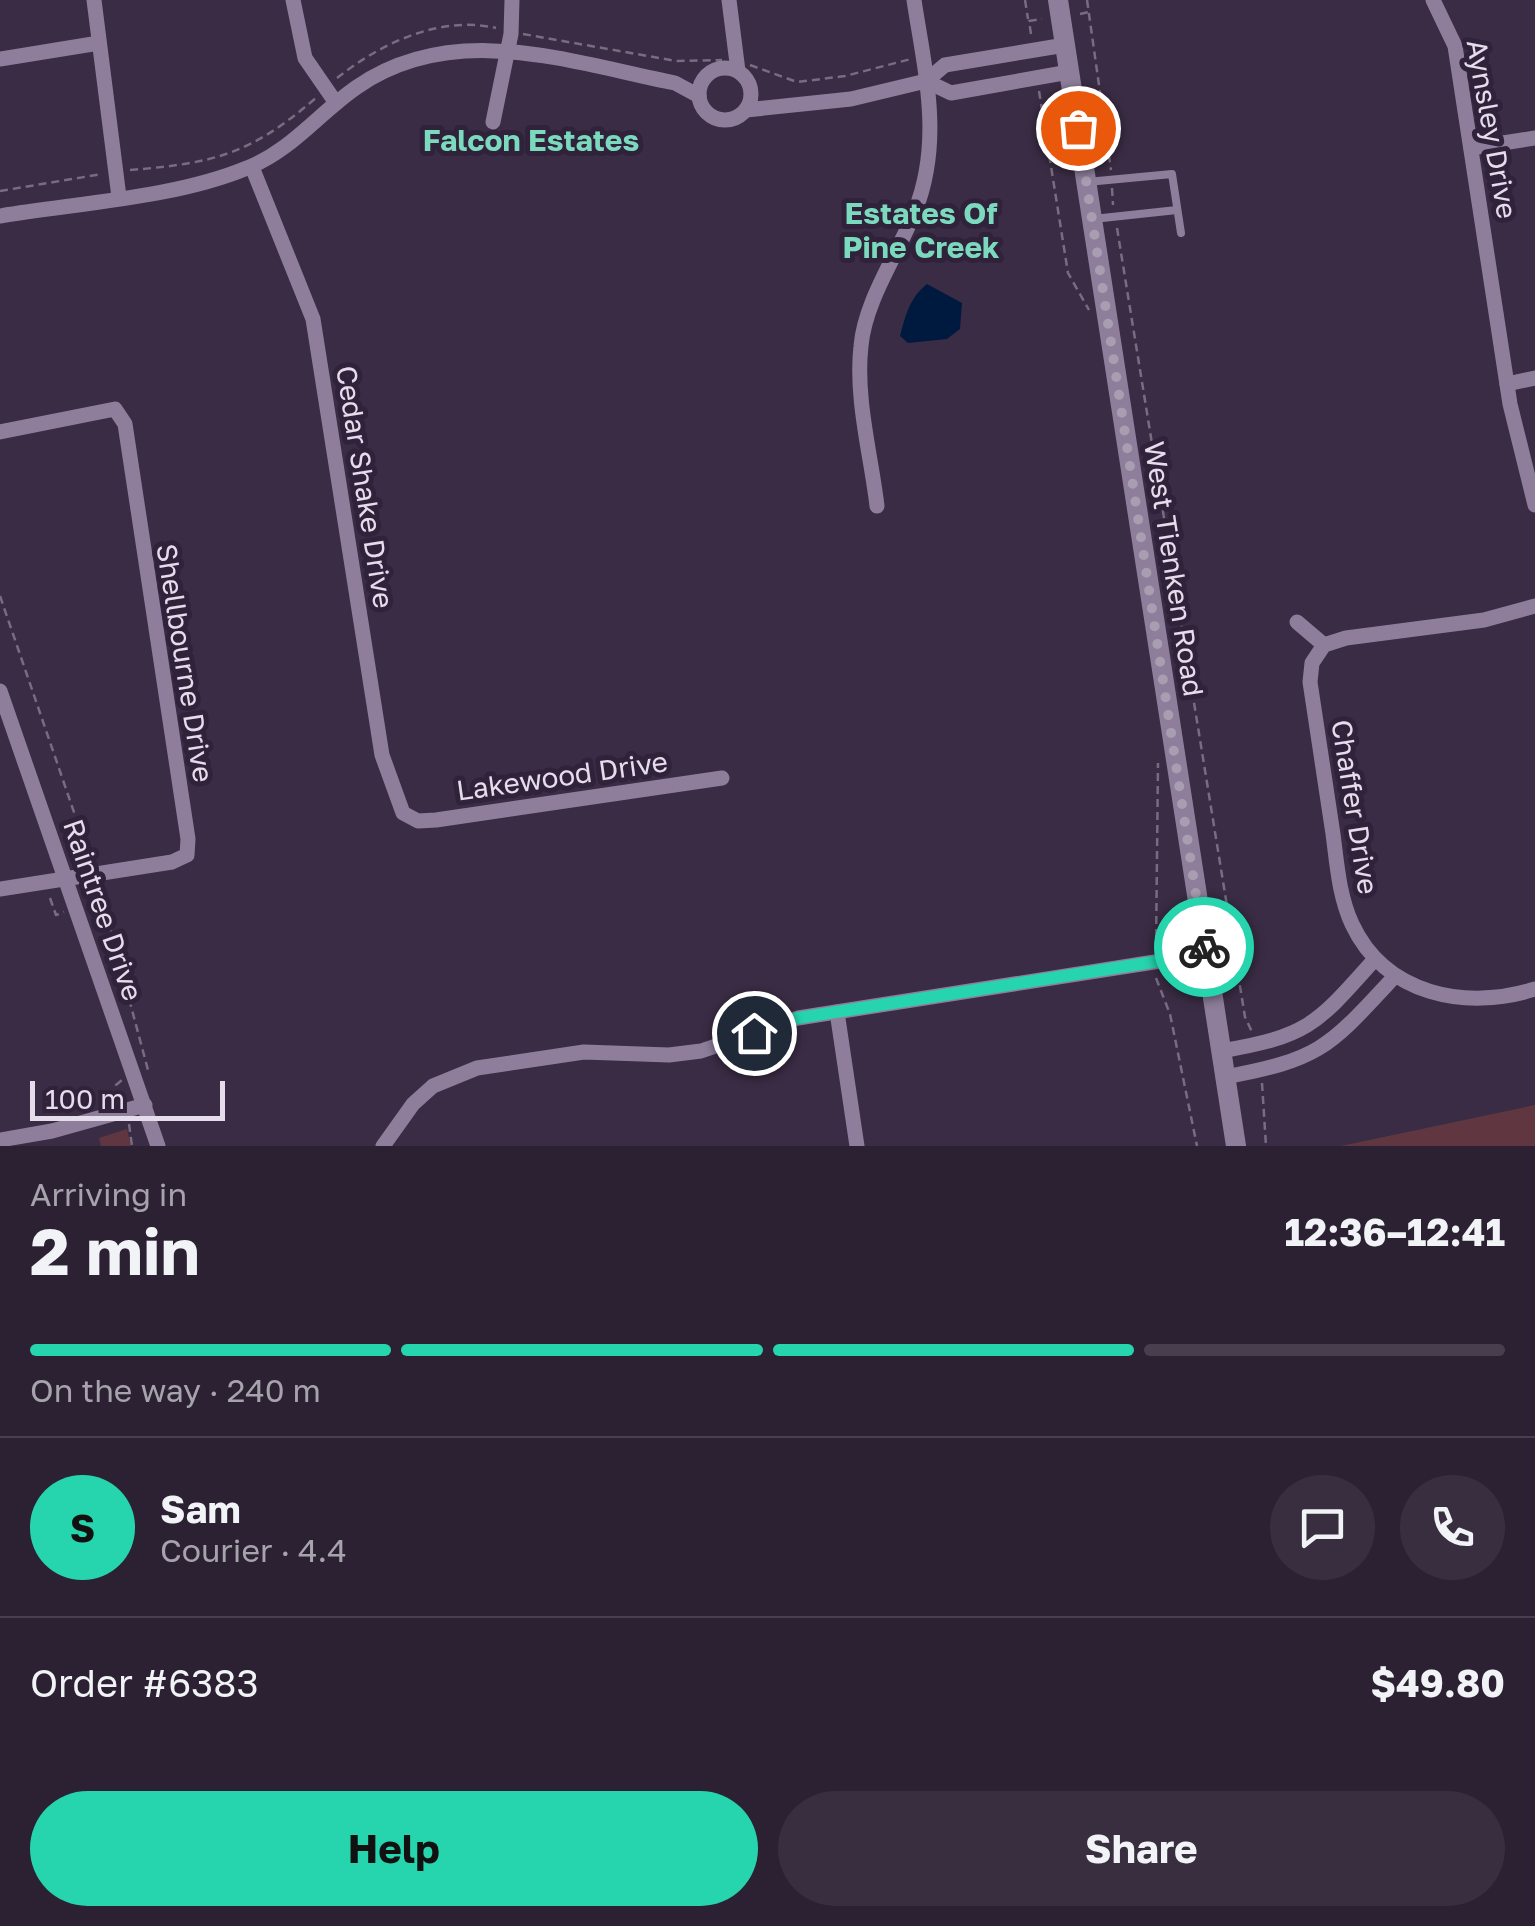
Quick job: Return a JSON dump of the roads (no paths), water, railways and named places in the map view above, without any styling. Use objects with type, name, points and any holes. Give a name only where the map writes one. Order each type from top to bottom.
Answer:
[{"type":"street","points":[[94,0],[119,196]]},
{"type":"street","points":[[293,0],[305,58],[336,103]]},
{"type":"street","points":[[492,122],[512,0]]},
{"type":"street","points":[[730,0],[734,48],[751,88],[746,110]]},
{"type":"street","points":[[877,506],[860,372],[861,342],[929,169],[933,127],[914,0]]},
{"type":"street","name":"Aynsley Drive","points":[[1433,0],[1455,46],[1507,384],[1535,505]]},
{"type":"street","name":"West Tienken Road","points":[[1060,9],[1236,1146]]},
{"type":"street","points":[[0,59],[99,43]]},
{"type":"street","points":[[0,216],[202,182],[252,166],[307,130],[377,74],[418,57],[464,49],[506,50],[674,83],[699,96],[714,117],[731,119],[746,110],[850,99],[926,81],[945,65],[1065,45]]},
{"type":"street","points":[[674,83],[704,78],[721,68],[734,48]]},
{"type":"street","points":[[721,68],[742,67]]},
{"type":"street","points":[[926,81],[951,93],[1070,72]]},
{"type":"street","points":[[699,96],[704,78]]},
{"type":"street","points":[[751,88],[782,104]]},
{"type":"street","points":[[1472,148],[1535,138]]},
{"type":"street","name":"Cedar Shake Drive","points":[[252,166],[313,320],[382,754],[395,800],[410,817]]},
{"type":"street","points":[[1507,384],[1535,378]]},
{"type":"street","name":"Shellbourne Drive","points":[[0,432],[115,409],[124,424],[188,839],[187,854],[172,862],[0,889]]},
{"type":"street","points":[[1297,622],[1324,646],[1380,631],[1484,620],[1535,606]]},
{"type":"street","name":"Chaffer Drive","points":[[1324,646],[1312,663],[1310,682],[1342,892],[1353,927],[1385,967]]},
{"type":"street","name":"Raintree Drive","points":[[0,691],[158,1146]]},
{"type":"street","name":"Lakewood Drive","points":[[410,817],[436,820],[722,778]]},
{"type":"street","points":[[383,1146],[413,1104],[433,1086],[477,1068],[584,1052],[669,1056],[728,1043],[779,1023],[1204,954]]},
{"type":"street","points":[[1385,967],[1450,998],[1494,1000],[1535,990]]},
{"type":"street","points":[[1221,1051],[1256,1045],[1322,1019],[1385,967]]},
{"type":"street","points":[[1225,1077],[1310,1056],[1338,1038],[1385,967]]},
{"type":"street","points":[[837,1012],[857,1146]]},
{"type":"street","points":[[1322,1019],[1338,1038]]},
{"type":"street","points":[[0,1140],[52,1131],[145,1105]]},
{"type":"lane","points":[[1087,182],[1172,174],[1180,234]]},
{"type":"lane","points":[[1092,219],[1177,210]]},
{"type":"water","points":[[927,284],[962,303],[960,329],[947,339],[908,343],[900,336],[904,321],[912,301]]},
{"type":"district","name":"Falcon Estates","points":[[531,141]]},
{"type":"district","name":"Estates Of Pine Creek","points":[[921,231]]}]
